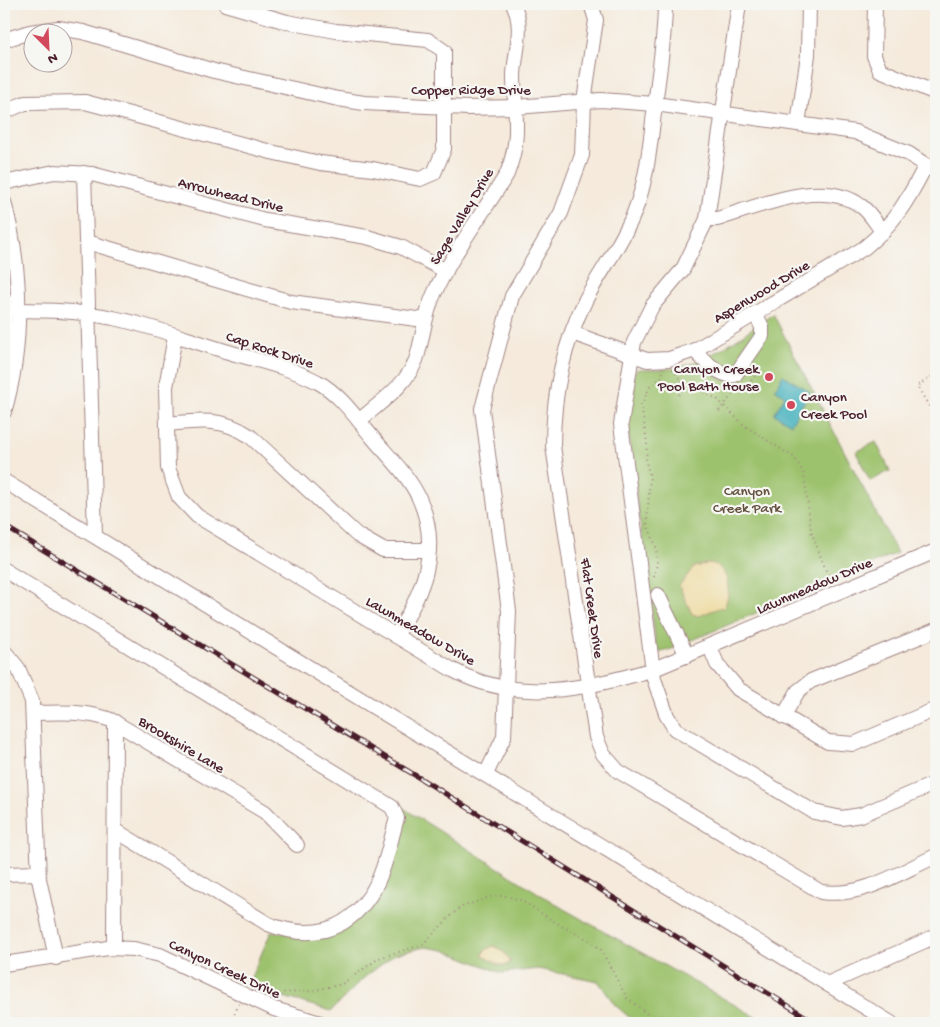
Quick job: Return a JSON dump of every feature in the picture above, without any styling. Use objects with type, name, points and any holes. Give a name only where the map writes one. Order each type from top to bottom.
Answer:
[{"type":"street","points":[[4,112],[25,103],[85,102],[270,152],[320,163],[373,169],[420,179],[434,174],[444,149],[446,107],[444,51],[428,40],[380,37],[316,28],[287,22],[225,4]]},
{"type":"street","name":"Sage Valley Drive","points":[[359,420],[398,387],[407,376],[415,362],[424,320],[433,295],[507,174],[516,140],[514,74],[520,25],[513,4]]},
{"type":"street","points":[[486,774],[504,737],[509,610],[482,409],[512,296],[562,213],[582,155],[584,101],[596,20],[591,4]]},
{"type":"street","name":"Flat Creek Drive","points":[[665,4],[664,37],[648,166],[629,226],[586,299],[572,333],[559,381],[553,416],[553,446],[596,737],[603,754],[612,766],[637,784],[815,889],[837,894],[858,891],[936,856]]},
{"type":"street","points":[[739,4],[707,219],[683,269],[652,306],[634,342],[621,424],[656,684],[667,716],[676,729],[814,812],[842,818],[861,816],[936,783]]},
{"type":"street","points":[[798,124],[808,55],[809,4]]},
{"type":"street","points":[[875,4],[874,56],[880,70],[936,93]]},
{"type":"street","name":"Copper Ridge Drive","points":[[4,40],[30,32],[58,28],[83,32],[214,71],[338,99],[394,105],[516,107],[618,100],[655,104],[855,132],[895,148],[931,168]]},
{"type":"street","name":"Aspenwood Drive","points":[[572,333],[632,355],[656,361],[669,359],[695,350],[850,258],[883,232],[905,206],[931,168]]},
{"type":"street","name":"Arrowhead Drive","points":[[4,183],[54,172],[84,173],[265,220],[366,236],[401,247],[425,258],[446,271]]},
{"type":"street","points":[[84,173],[95,536]]},
{"type":"street","points":[[707,219],[717,219],[802,194],[828,194],[846,196],[862,206],[883,232]]},
{"type":"street","points":[[4,202],[13,247],[4,358]]},
{"type":"street","points":[[87,242],[292,302],[424,320]]},
{"type":"street","points":[[4,298],[8,310],[12,380],[4,412]]},
{"type":"street","name":"Cap Rock Drive","points":[[8,310],[66,311],[114,318],[276,366],[306,377],[330,391],[359,420],[406,477],[419,497],[425,516],[429,550],[419,596],[396,636]]},
{"type":"street","points":[[695,350],[700,358],[721,372],[731,376],[736,375],[762,336],[762,327],[755,313]]},
{"type":"street","name":"Lawnmeadow Drive","points":[[175,336],[166,386],[169,475],[179,497],[192,512],[461,674],[506,689],[550,690],[588,685],[654,669],[936,551]]},
{"type":"street","points":[[167,424],[216,421],[236,428],[250,436],[357,535],[383,550],[429,550]]},
{"type":"street","points":[[4,481],[891,1023]]},
{"type":"street","points":[[4,570],[392,806],[397,818],[378,880],[363,904],[336,925],[307,934],[284,930],[268,924],[115,830]]},
{"type":"street","points":[[656,589],[687,656]]},
{"type":"street","points":[[782,717],[798,691],[811,682],[936,630]]},
{"type":"street","points":[[710,647],[717,664],[729,681],[752,699],[828,742],[854,744],[936,709]]},
{"type":"street","points":[[4,651],[24,678],[34,713],[38,873],[42,900],[56,958]]},
{"type":"street","name":"Brookshire Lane","points":[[34,713],[86,713],[115,722],[265,812],[297,845]]},
{"type":"street","points":[[114,948],[115,722]]},
{"type":"street","points":[[4,874],[38,873]]},
{"type":"street","points":[[827,984],[936,936]]},
{"type":"street","name":"Canyon Creek Drive","points":[[4,964],[56,958],[114,948],[160,955],[274,1009],[320,1023]]},
{"type":"street","name":"Canyon Creek Drive","points":[[4,973],[56,958]]},
{"type":"path","points":[[672,367],[677,378],[712,396],[745,426],[788,453],[800,464],[807,491],[811,531],[831,584]]},
{"type":"path","points":[[656,589],[656,546],[648,524],[650,478],[646,462],[647,442],[641,405],[650,387],[662,377],[663,369]]},
{"type":"path","points":[[719,411],[725,406],[732,395],[747,386],[756,374]]},
{"type":"path","points":[[936,374],[917,386],[936,418]]},
{"type":"path","points":[[679,395],[686,384]]},
{"type":"path","points":[[274,1009],[279,993],[312,991],[342,984],[375,960],[422,945],[458,908],[493,896],[506,896],[521,900],[563,927],[587,939],[601,950],[627,998],[659,1023]]},
{"type":"path","points":[[230,1023],[243,995]]},
{"type":"green space","name":"Canyon Creek Park","points":[[773,314],[897,553],[669,650],[657,653],[627,424],[634,372],[638,369],[676,368],[702,359],[727,346]]},
{"type":"green space","points":[[876,442],[890,471],[870,481],[856,452]]},
{"type":"green space","points":[[403,808],[562,908],[767,1023],[636,1023],[615,1005],[598,981],[538,969],[502,973],[444,950],[425,947],[395,954],[365,977],[331,1011],[257,989],[248,984],[271,932],[324,936],[368,905]]},
{"type":"sand","points":[[710,563],[722,570],[727,582],[728,596],[723,609],[721,607],[699,616],[692,614],[679,586],[694,567]]},
{"type":"sand","points":[[493,946],[507,956],[510,961],[508,965],[499,965],[483,955],[484,951]]},
{"type":"water","name":"Canyon Creek Pool","points":[[783,375],[810,392],[791,424],[774,414],[785,396],[775,389]]},
{"type":"railway","points":[[4,526],[441,791],[816,1023]]},
{"type":"place","name":"Canyon Creek Pool Bath House","points":[[769,377]]},
{"type":"place","name":"Canyon Creek Pool","points":[[791,405]]}]
